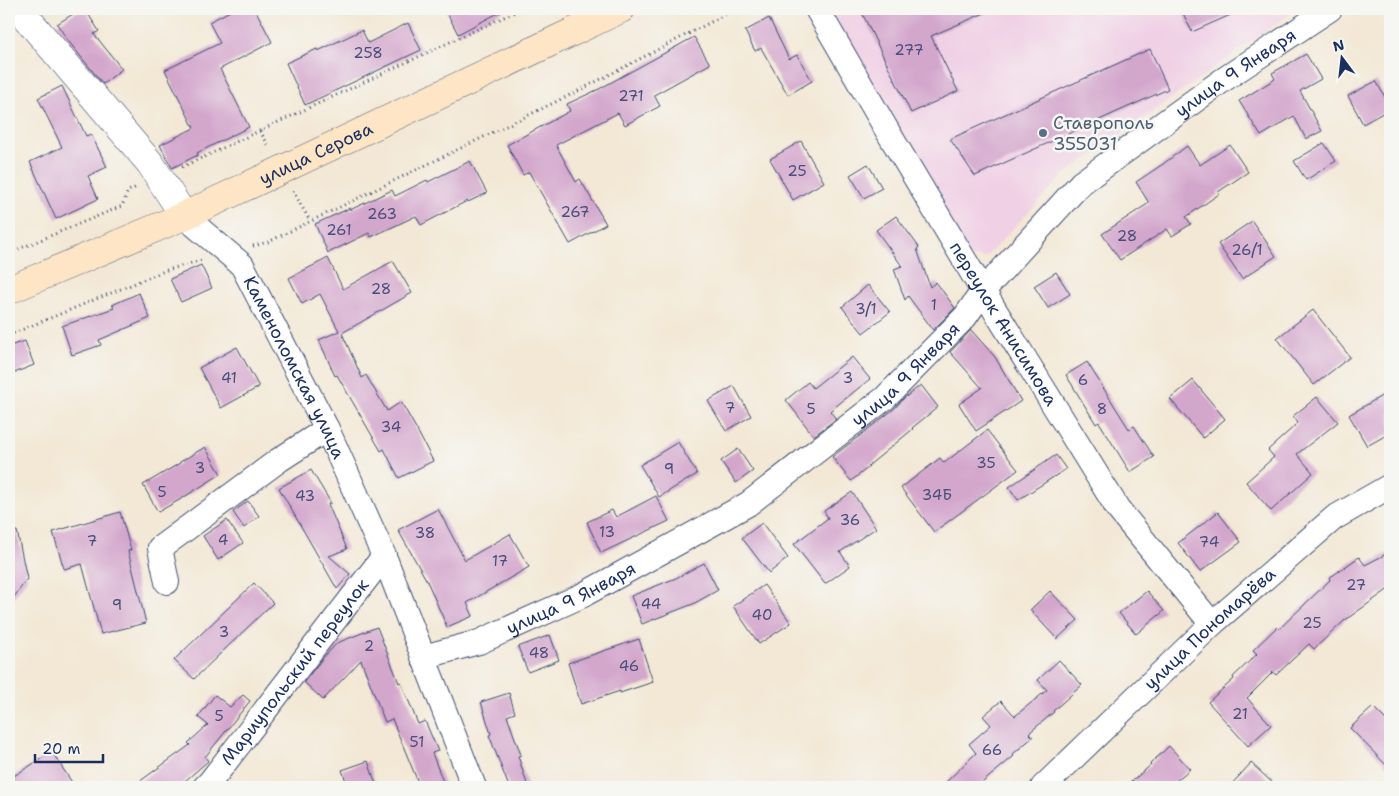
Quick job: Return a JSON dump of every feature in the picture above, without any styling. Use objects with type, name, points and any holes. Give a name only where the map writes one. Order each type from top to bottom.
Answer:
[{"type":"main road","name":"улица Серова","points":[[9,290],[184,216],[621,9]]},
{"type":"street","name":"Каменоломская улица","points":[[19,9],[150,163],[184,216],[242,265],[327,429],[384,556],[474,787]]},
{"type":"street","name":"переулок Анисимова","points":[[817,9],[983,291],[1118,509],[1212,624]]},
{"type":"street","name":"улица 9 Января","points":[[423,657],[479,642],[581,596],[748,504],[885,398],[965,317],[983,291],[1081,183],[1223,80],[1330,9]]},
{"type":"street","points":[[167,582],[160,548],[280,460],[327,429]]},
{"type":"street","name":"улица Пономарёва","points":[[1043,787],[1212,624],[1334,518],[1390,486]]},
{"type":"street","name":"Мариупольский переулок","points":[[205,787],[384,556]]},
{"type":"path","points":[[9,253],[122,206],[128,191],[521,9]]},
{"type":"path","points":[[9,334],[167,270],[268,242],[578,91],[736,9]]},
{"type":"shaded area","points":[[830,9],[1297,9],[1064,175],[985,258],[970,257]]},
{"type":"building","points":[[81,9],[85,9],[99,31],[94,34],[122,69],[103,84],[57,24]]},
{"type":"building","points":[[234,9],[255,9],[272,42],[220,69],[249,127],[172,168],[160,145],[194,128],[165,70],[220,43],[209,22]]},
{"type":"building","points":[[445,9],[506,9],[458,34]]},
{"type":"building","points":[[860,9],[994,9],[931,36],[958,91],[911,113]]},
{"type":"building","points":[[1181,9],[1244,9],[1192,32]]},
{"type":"building","points":[[769,18],[789,59],[797,55],[812,81],[788,95],[761,48],[755,51],[745,31]]},
{"type":"building","points":[[408,23],[421,50],[305,105],[286,63],[317,49],[318,51],[362,30],[368,43]]},
{"type":"building","points":[[694,37],[710,64],[654,95],[660,106],[625,125],[618,113],[556,145],[576,182],[580,179],[606,224],[570,244],[529,172],[523,175],[507,145],[570,111],[567,104],[599,89]]},
{"type":"building","points":[[1150,49],[1168,89],[975,176],[950,139]]},
{"type":"building","points":[[1306,54],[1321,79],[1300,91],[1322,131],[1306,139],[1294,116],[1261,136],[1239,101],[1275,79],[1272,73]]},
{"type":"building","points":[[1376,81],[1390,109],[1363,124],[1348,96]]},
{"type":"building","points":[[62,86],[86,136],[91,134],[107,167],[88,176],[98,199],[56,219],[30,162],[62,147],[38,98]]},
{"type":"building","points":[[801,141],[824,182],[793,200],[770,159]]},
{"type":"building","points":[[1324,143],[1336,161],[1306,180],[1294,161]]},
{"type":"building","points":[[1230,145],[1248,172],[1186,217],[1191,224],[1172,236],[1167,229],[1120,260],[1102,234],[1149,203],[1136,182],[1187,146],[1200,165]]},
{"type":"building","points":[[470,161],[487,193],[467,201],[421,225],[416,216],[371,237],[369,233],[328,253],[315,224],[392,190],[395,196]]},
{"type":"building","points":[[868,164],[882,188],[864,198],[850,175]]},
{"type":"building","points":[[896,216],[919,247],[917,249],[930,287],[936,282],[955,308],[933,330],[908,296],[905,300],[894,269],[902,266],[876,230]]},
{"type":"building","points":[[1252,221],[1276,256],[1242,279],[1218,244]]},
{"type":"building","points":[[328,258],[343,289],[393,261],[412,293],[342,333],[362,378],[366,375],[387,411],[401,402],[433,461],[399,478],[384,449],[381,451],[337,375],[335,376],[319,340],[339,331],[320,294],[302,304],[289,278]]},
{"type":"building","points":[[201,265],[212,288],[181,302],[170,279]]},
{"type":"building","points":[[1056,272],[1070,294],[1048,308],[1034,286]]},
{"type":"building","points":[[868,285],[890,312],[863,333],[842,307]]},
{"type":"building","points":[[139,293],[150,318],[99,340],[101,345],[72,355],[62,326],[114,308],[112,305]]},
{"type":"building","points":[[1313,310],[1350,357],[1314,385],[1277,338]]},
{"type":"building","points":[[971,330],[995,357],[1021,401],[976,431],[959,404],[982,388],[950,352]]},
{"type":"building","points":[[25,341],[34,365],[9,375],[9,346]]},
{"type":"building","points":[[237,347],[259,387],[221,408],[199,368]]},
{"type":"building","points":[[852,357],[870,379],[830,411],[836,419],[813,435],[786,400],[808,382],[813,388]]},
{"type":"building","points":[[1087,362],[1129,429],[1134,426],[1154,457],[1130,472],[1099,422],[1096,424],[1066,375]]},
{"type":"building","points":[[1193,380],[1225,419],[1203,438],[1170,399]]},
{"type":"building","points":[[921,385],[938,407],[851,481],[832,457],[894,409]]},
{"type":"building","points":[[734,386],[751,416],[726,431],[708,401]]},
{"type":"building","points":[[1390,391],[1390,433],[1367,446],[1349,415]]},
{"type":"building","points":[[1317,397],[1338,422],[1297,454],[1313,473],[1271,511],[1246,482],[1274,457],[1268,450],[1298,423],[1293,416]]},
{"type":"building","points":[[987,430],[1018,470],[934,532],[901,488],[940,458],[944,463]]},
{"type":"building","points":[[678,442],[697,474],[659,497],[640,465]]},
{"type":"building","points":[[205,447],[221,474],[158,512],[143,485]]},
{"type":"building","points":[[738,449],[753,471],[736,483],[721,461]]},
{"type":"building","points":[[1056,455],[1066,469],[1018,500],[1009,487]]},
{"type":"building","points":[[311,470],[331,503],[328,504],[347,549],[329,556],[350,574],[337,589],[279,488]]},
{"type":"building","points":[[852,492],[876,528],[840,552],[850,566],[825,584],[794,544],[828,518],[824,511]]},
{"type":"building","points":[[656,496],[669,521],[601,553],[587,522],[612,510],[616,517]]},
{"type":"building","points":[[248,501],[259,516],[244,528],[233,512]]},
{"type":"building","points":[[438,509],[465,560],[510,534],[529,567],[467,603],[473,616],[447,627],[427,581],[398,530]]},
{"type":"building","points":[[120,512],[131,550],[128,551],[146,623],[101,634],[82,564],[64,569],[53,532]]},
{"type":"building","points":[[1218,512],[1241,542],[1200,572],[1178,543]]},
{"type":"building","points":[[227,520],[243,543],[218,560],[203,536]]},
{"type":"building","points":[[762,523],[788,558],[769,573],[742,538]]},
{"type":"building","points":[[17,531],[27,579],[9,604],[9,532]]},
{"type":"building","points":[[1390,552],[1390,588],[1344,621],[1314,649],[1309,644],[1276,675],[1273,672],[1247,698],[1271,725],[1248,746],[1208,702],[1234,679],[1233,677],[1257,654],[1253,650],[1277,627],[1279,629],[1330,580],[1329,578],[1359,557],[1365,565]]},
{"type":"building","points":[[704,563],[718,590],[693,604],[642,624],[631,596],[676,578]]},
{"type":"building","points":[[254,583],[273,603],[194,679],[174,660]]},
{"type":"building","points":[[764,585],[791,623],[759,644],[733,606]]},
{"type":"building","points":[[1050,591],[1078,620],[1057,639],[1030,610]]},
{"type":"building","points":[[1147,591],[1164,611],[1136,634],[1119,613]]},
{"type":"building","points":[[377,627],[399,683],[401,682],[418,724],[425,721],[438,751],[432,753],[445,787],[420,787],[392,719],[385,722],[361,660],[323,700],[304,682],[337,643]]},
{"type":"building","points":[[550,635],[559,660],[528,672],[518,647]]},
{"type":"building","points":[[639,639],[653,682],[581,704],[568,663]]},
{"type":"building","points":[[1059,660],[1082,685],[1029,733],[1033,737],[1013,754],[1014,756],[977,787],[941,787],[976,753],[969,744],[991,725],[983,716],[1001,701],[1015,716],[1047,690],[1038,680]]},
{"type":"building","points":[[509,693],[515,713],[507,716],[521,755],[518,756],[528,787],[509,787],[489,735],[491,734],[481,702]]},
{"type":"building","points":[[215,695],[230,707],[243,695],[250,701],[205,757],[208,761],[178,787],[132,787],[190,745],[188,743],[208,725],[198,717]]},
{"type":"building","points":[[1373,707],[1390,724],[1390,769],[1350,728]]},
{"type":"building","points":[[1169,746],[1190,769],[1169,787],[1125,787],[1151,765]]},
{"type":"building","points":[[52,752],[75,787],[9,787],[9,779]]},
{"type":"building","points":[[368,761],[377,787],[348,787],[342,770]]},
{"type":"building","points":[[1251,763],[1277,787],[1229,787]]},
{"type":"place","name":"Ставрополь 355031","points":[[1043,133]]}]
